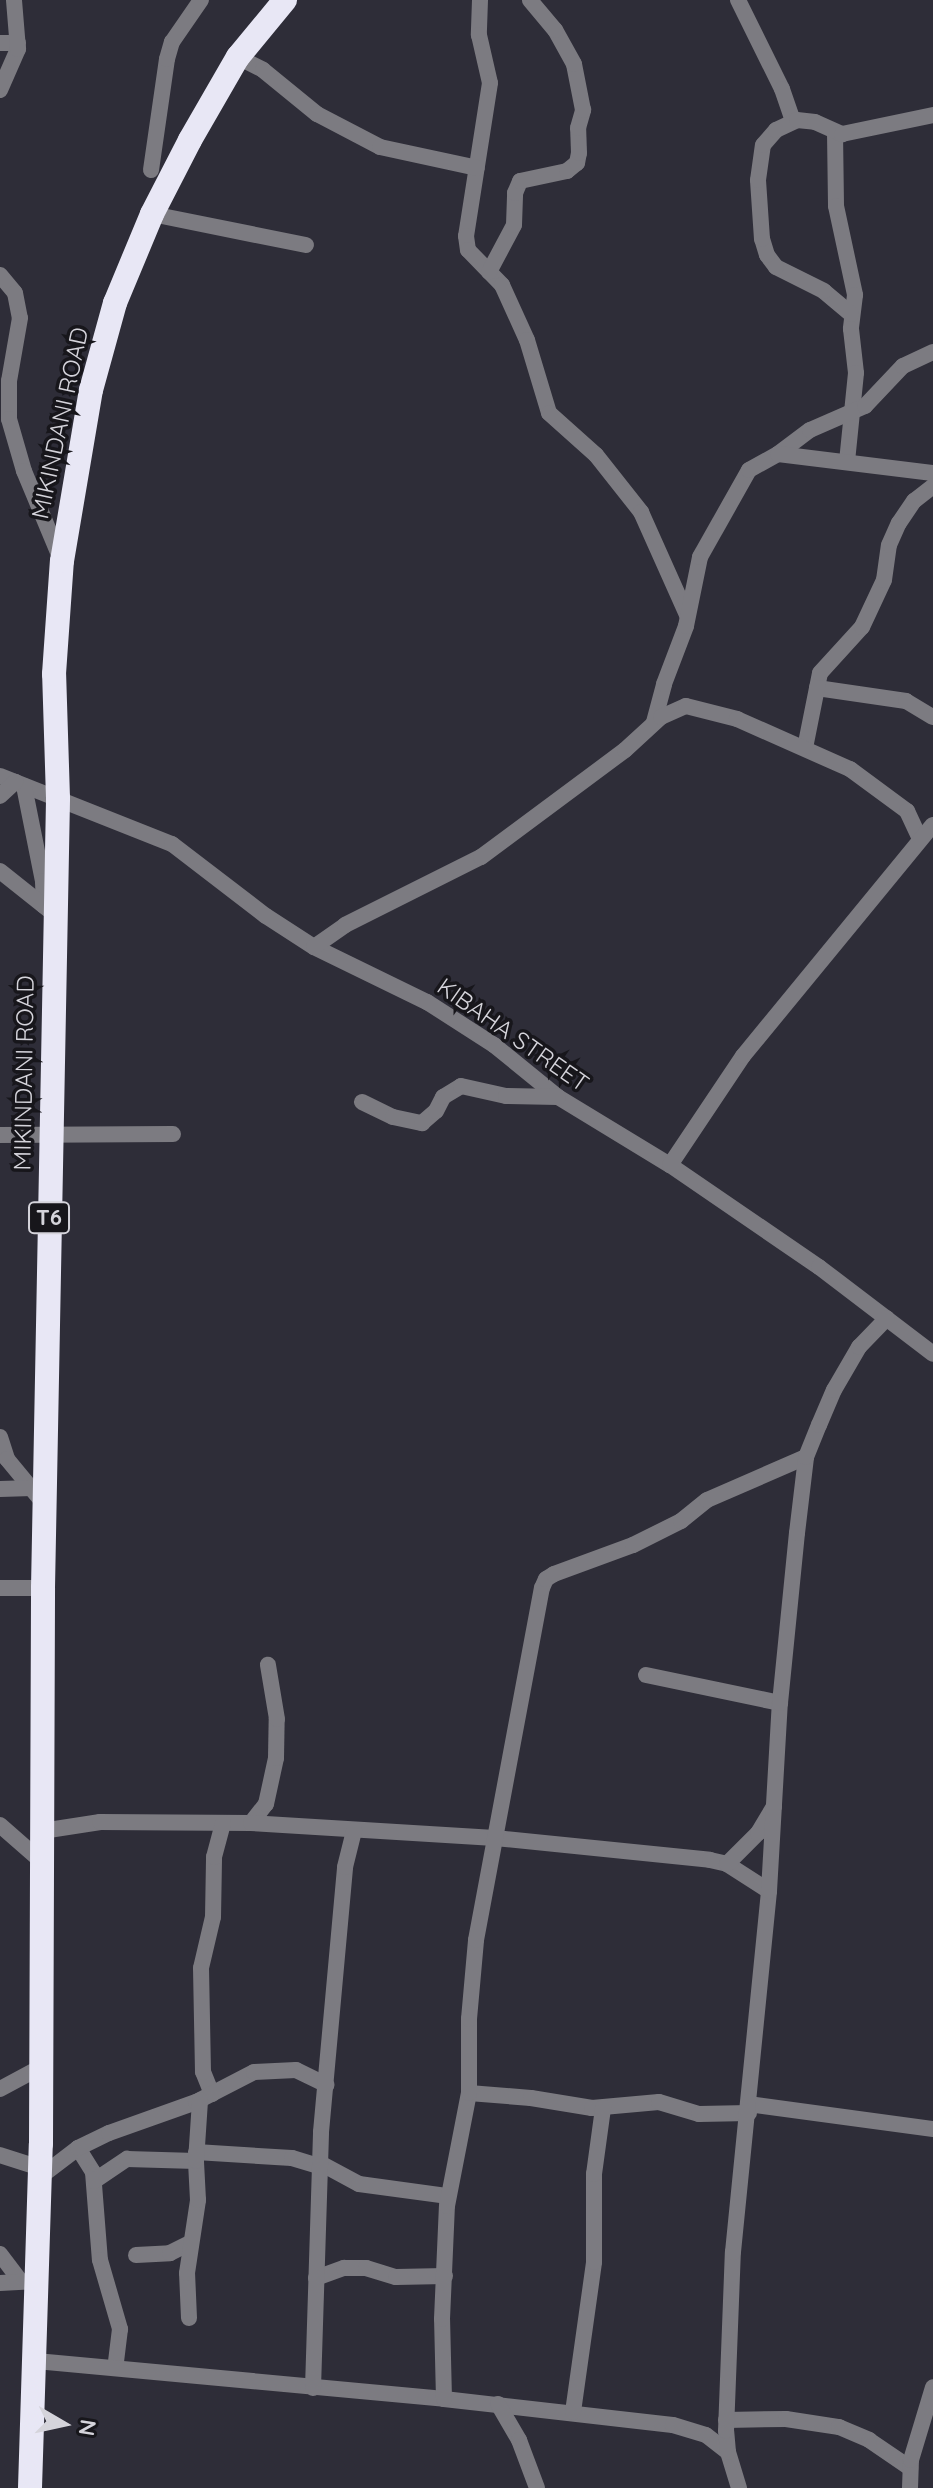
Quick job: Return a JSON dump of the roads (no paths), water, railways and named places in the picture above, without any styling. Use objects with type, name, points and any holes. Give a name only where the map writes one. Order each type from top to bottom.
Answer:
[{"type":"highway","name":"MIKINDANI ROAD","points":[[30,2488],[36,2361],[28,2281],[40,2172],[41,2067],[43,1588],[38,1496],[51,1134],[49,910],[58,798],[54,674],[62,561],[95,376],[115,303],[152,214],[190,140],[238,57],[285,0]]},
{"type":"street","points":[[0,90],[16,59],[18,43],[14,0]]},
{"type":"street","points":[[151,170],[167,59],[172,42],[201,0]]},
{"type":"street","points":[[480,0],[479,35],[490,83],[466,245],[472,259],[502,285],[527,340],[549,413],[588,445],[641,512],[687,615]]},
{"type":"street","points":[[489,272],[514,225],[515,193],[520,181],[567,171],[577,163],[579,153],[578,128],[583,110],[574,64],[555,30],[530,0]]},
{"type":"street","points":[[738,0],[782,89],[793,121]]},
{"type":"street","points":[[0,43],[18,43]]},
{"type":"street","points":[[238,57],[263,70],[317,114],[380,147],[477,168]]},
{"type":"street","points":[[851,314],[824,291],[776,267],[767,255],[762,239],[758,162],[769,137],[793,121],[815,122],[835,133],[851,133],[902,119],[933,115]]},
{"type":"street","points":[[835,133],[836,206],[855,295],[851,314],[857,355],[847,462]]},
{"type":"street","points":[[152,214],[306,245]]},
{"type":"street","points":[[0,275],[15,293],[20,318],[9,381],[9,419],[24,471],[62,561]]},
{"type":"street","points":[[654,722],[687,615],[700,557],[749,470],[778,454],[810,430],[851,414],[871,401],[903,366],[933,352]]},
{"type":"street","points":[[778,454],[933,473]]},
{"type":"street","points":[[805,748],[823,669],[858,633],[884,580],[889,545],[905,513],[933,486]]},
{"type":"street","points":[[817,688],[906,701],[933,717]]},
{"type":"street","points":[[314,947],[345,925],[481,857],[625,750],[654,722],[674,709],[694,705],[805,748],[874,783],[907,811],[920,839]]},
{"type":"street","points":[[0,796],[13,781]]},
{"type":"street","points":[[13,781],[49,910]]},
{"type":"street","name":"KIBAHA STREET","points":[[13,781],[172,844],[266,916],[314,947],[427,1002],[494,1045],[558,1097],[670,1165],[819,1267],[933,1354]]},
{"type":"street","points":[[670,1165],[750,1047],[933,825]]},
{"type":"street","points":[[0,871],[49,910]]},
{"type":"street","points":[[362,1102],[393,1117],[422,1123],[436,1111],[443,1097],[461,1086],[506,1096],[558,1097]]},
{"type":"street","points":[[0,1135],[173,1134]]},
{"type":"street","points":[[739,2488],[728,2452],[726,2420],[737,2198],[749,2108],[750,2049],[769,1891],[780,1703],[806,1457],[834,1390],[859,1347],[887,1318]]},
{"type":"street","points":[[0,1437],[7,1459],[38,1496]]},
{"type":"street","points":[[444,2399],[442,2319],[448,2196],[469,2093],[472,1982],[495,1838],[546,1579],[633,1545],[681,1521],[707,1500],[806,1457]]},
{"type":"street","points":[[0,1489],[38,1496]]},
{"type":"street","points":[[0,1588],[43,1588]]},
{"type":"street","points":[[251,1823],[266,1804],[276,1758],[277,1719],[268,1665]]},
{"type":"street","points":[[646,1675],[780,1703]]},
{"type":"street","points":[[727,1864],[758,1833],[775,1804]]},
{"type":"street","points":[[42,1831],[100,1822],[251,1823],[495,1838],[727,1864],[769,1891]]},
{"type":"street","points":[[189,2318],[190,2243],[198,2200],[196,2157],[206,2097],[201,1968],[213,1917],[214,1857],[223,1823]]},
{"type":"street","points":[[0,1825],[41,1861]]},
{"type":"street","points":[[313,2388],[320,2165],[345,1867],[354,1830]]},
{"type":"street","points":[[0,2089],[41,2067]]},
{"type":"street","points":[[0,2155],[40,2172],[109,2133],[206,2097],[260,2071],[301,2071],[327,2085]]},
{"type":"street","points":[[469,2093],[603,2108],[659,2102],[699,2114],[749,2108],[933,2129]]},
{"type":"street","points":[[573,2412],[594,2262],[594,2174],[603,2108]]},
{"type":"street","points":[[78,2148],[90,2162],[100,2260],[120,2329],[115,2367]]},
{"type":"street","points":[[94,2181],[127,2159],[292,2158],[320,2165],[359,2184],[448,2196]]},
{"type":"street","points":[[136,2255],[170,2253],[190,2243]]},
{"type":"street","points":[[0,2254],[28,2281]]},
{"type":"street","points":[[316,2278],[344,2268],[366,2268],[396,2277],[445,2276]]},
{"type":"street","points":[[0,2283],[28,2281]]},
{"type":"street","points":[[36,2361],[498,2404],[689,2427],[728,2452]]},
{"type":"street","points":[[910,2488],[910,2468],[933,2387]]},
{"type":"street","points":[[498,2404],[519,2440],[537,2488]]},
{"type":"street","points":[[726,2420],[786,2419],[839,2427],[869,2440],[910,2468]]}]
